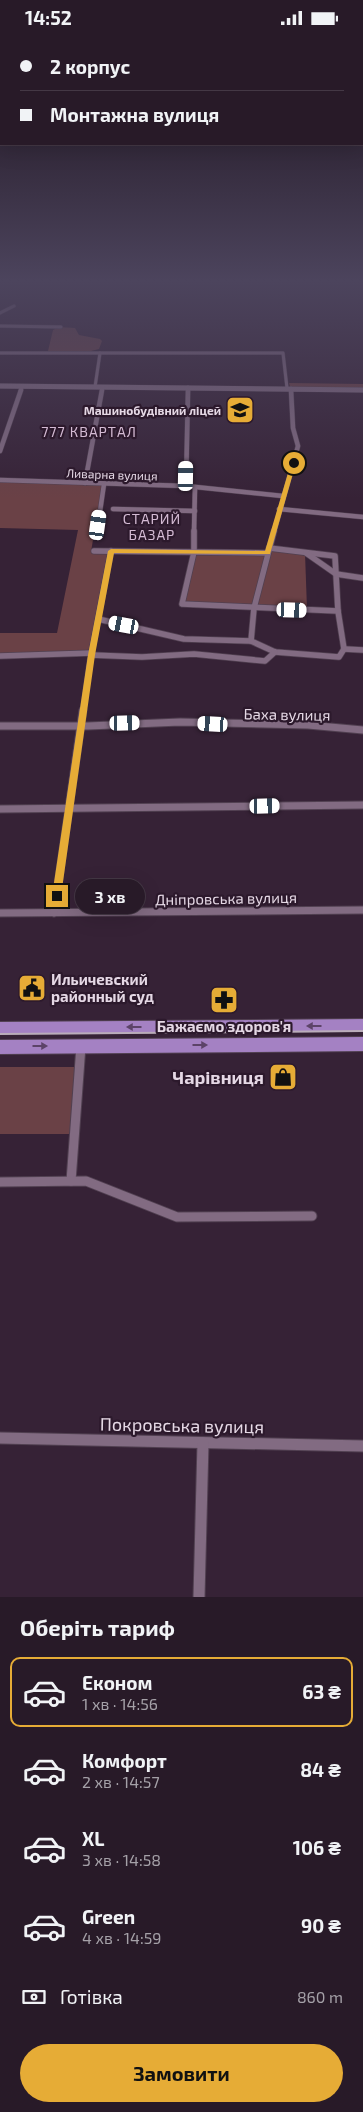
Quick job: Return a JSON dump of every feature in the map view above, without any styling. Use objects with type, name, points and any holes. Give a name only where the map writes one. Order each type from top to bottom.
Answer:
[{"type":"main road","points":[[0,386],[363,390]]},
{"type":"main road","points":[[0,1028],[363,1025]]},
{"type":"main road","points":[[81,1046],[82,1027]]},
{"type":"main road","points":[[0,1047],[363,1044]]},
{"type":"street","points":[[0,353],[283,353],[293,428],[298,446],[279,509],[254,608],[251,641]]},
{"type":"street","points":[[95,387],[100,353]]},
{"type":"street","points":[[0,451],[22,387]]},
{"type":"street","points":[[85,483],[103,387]]},
{"type":"street","points":[[186,486],[188,387]]},
{"type":"street","name":"Ливарна вулиця","points":[[0,480],[186,486],[283,496]]},
{"type":"street","points":[[98,525],[104,484]]},
{"type":"street","points":[[195,487],[194,552],[182,604],[338,611]]},
{"type":"street","points":[[113,509],[195,511]]},
{"type":"street","points":[[279,509],[363,517]]},
{"type":"street","points":[[94,551],[194,552],[268,550],[335,556],[338,611],[344,649],[339,657],[275,652],[251,641],[184,639],[98,619]]},
{"type":"street","points":[[54,913],[91,654],[111,551]]},
{"type":"street","points":[[306,552],[336,574],[363,578]]},
{"type":"street","points":[[344,649],[363,650]]},
{"type":"street","points":[[0,656],[91,654],[142,657],[201,655],[264,661],[275,652]]},
{"type":"street","name":"Баха вулиця","points":[[0,726],[180,723],[308,725],[363,729]]},
{"type":"street","points":[[0,809],[363,805]]},
{"type":"street","name":"Дніпровська вулиця","points":[[0,913],[363,910]]},
{"type":"street","points":[[71,1181],[81,1046]]},
{"type":"street","points":[[0,1181],[86,1181],[177,1217],[312,1216]]},
{"type":"street","name":"Покровська вулиця","points":[[0,1438],[363,1446]]},
{"type":"street","points":[[199,1597],[203,1443]]},
{"type":"shaded area","points":[[289,383],[363,384],[363,389],[290,387]]},
{"type":"shaded area","points":[[0,481],[102,485],[91,552],[109,552],[89,651],[0,654],[0,633],[57,633],[78,530],[0,528]]},
{"type":"shaded area","points":[[270,549],[305,553],[307,609],[256,607]]},
{"type":"shaded area","points":[[195,553],[266,553],[253,607],[184,604]]},
{"type":"shaded area","points":[[0,1067],[77,1067],[73,1134],[0,1134]]},
{"type":"tram line","points":[[0,1034],[363,1031]]},
{"type":"place","name":"Машинобудівний ліцей","points":[[240,410]]},
{"type":"place","name":"Ильичевский районный суд","points":[[32,988]]},
{"type":"place","name":"Бажаємо здоров'я","points":[[224,1000]]},
{"type":"place","name":"Чарівниця","points":[[283,1077]]},
{"type":"district","name":"777 КВАРТАЛ","points":[[89,431]]},
{"type":"district","name":"СТАРИЙ БАЗАР","points":[[152,526]]},
{"type":"route","points":[[57,896],[91,655],[111,551],[268,553],[294,463]]}]
